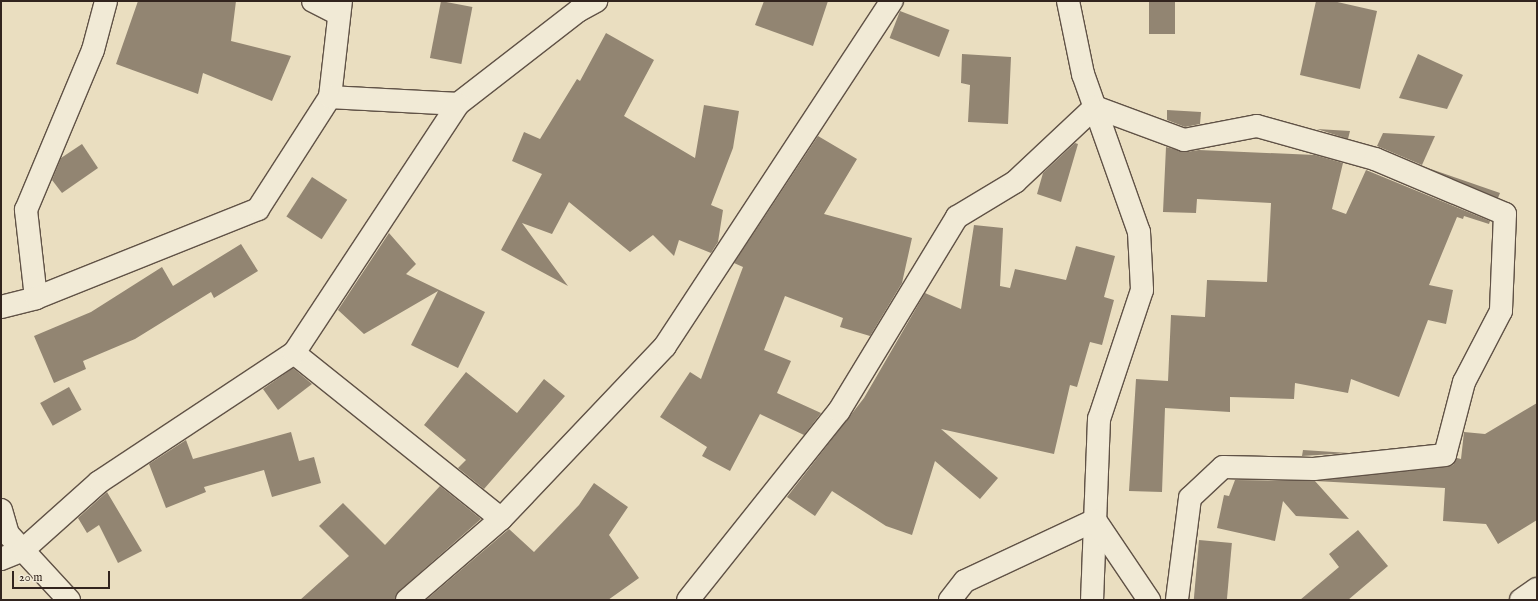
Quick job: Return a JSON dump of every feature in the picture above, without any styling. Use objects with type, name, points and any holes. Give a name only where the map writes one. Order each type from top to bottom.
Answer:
[{"type":"street","points":[[36,298],[26,210],[93,50],[106,1]]},
{"type":"street","points":[[1,307],[36,298],[258,209],[330,97],[340,8],[313,1]]},
{"type":"street","points":[[407,600],[500,519],[665,346],[892,1]]},
{"type":"street","points":[[1068,1],[1083,74],[1139,232],[1142,290],[1099,419],[1092,600]]},
{"type":"street","points":[[1,559],[23,550],[99,482],[294,353],[458,104],[584,4]]},
{"type":"street","points":[[330,97],[458,104]]},
{"type":"street","points":[[688,600],[839,411],[957,217],[1015,182],[1095,107]]},
{"type":"street","points":[[1095,107],[1184,140],[1257,126],[1375,158],[1505,214],[1501,311],[1464,382],[1445,455],[1314,469],[1223,467],[1190,498],[1177,600]]},
{"type":"street","points":[[294,353],[500,519]]},
{"type":"street","points":[[1,510],[8,534],[69,600]]},
{"type":"street","points":[[950,600],[965,581],[1095,520]]},
{"type":"street","points":[[1095,520],[1149,600]]},
{"type":"street","points":[[1521,600],[1537,589]]},
{"type":"building","points":[[138,1],[236,1],[231,41],[291,56],[272,101],[203,73],[198,94],[116,64]]},
{"type":"building","points":[[441,1],[472,7],[461,64],[430,58]]},
{"type":"building","points":[[764,1],[828,1],[813,46],[755,25]]},
{"type":"building","points":[[1149,1],[1175,1],[1175,34],[1149,34]]},
{"type":"building","points":[[1316,1],[1333,1],[1377,11],[1360,89],[1300,75]]},
{"type":"building","points":[[900,11],[949,30],[939,57],[890,38]]},
{"type":"building","points":[[606,33],[654,60],[624,116],[695,158],[704,105],[739,111],[733,148],[711,205],[723,210],[718,242],[711,253],[679,240],[674,256],[653,235],[630,252],[569,202],[552,234],[522,223],[568,286],[501,250],[542,174],[512,161],[524,132],[540,139],[577,79],[580,81]]},
{"type":"building","points":[[962,54],[1011,57],[1008,124],[968,122],[970,85],[961,83]]},
{"type":"building","points":[[1418,54],[1463,75],[1447,109],[1399,98]]},
{"type":"building","points":[[1167,110],[1201,112],[1200,124],[1185,127],[1167,120]]},
{"type":"building","points":[[1317,129],[1350,131],[1348,139]]},
{"type":"building","points":[[1383,133],[1435,136],[1422,165],[1377,146]]},
{"type":"building","points":[[818,136],[857,159],[824,214],[912,238],[902,283],[870,336],[840,327],[843,318],[785,296],[764,350],[791,361],[777,393],[821,413],[804,435],[760,414],[730,471],[702,456],[707,447],[660,417],[690,372],[701,379],[743,267],[734,263]]},
{"type":"building","points":[[1075,143],[1078,144],[1061,202],[1037,194],[1043,173]]},
{"type":"building","points":[[82,144],[98,168],[62,193],[52,180],[61,158]]},
{"type":"building","points":[[1166,147],[1186,152],[1199,150],[1315,155],[1343,163],[1332,209],[1346,214],[1366,170],[1490,221],[1489,224],[1464,216],[1463,219],[1457,217],[1429,285],[1453,290],[1446,324],[1428,320],[1399,397],[1351,379],[1348,393],[1295,383],[1294,399],[1230,397],[1230,412],[1165,408],[1162,492],[1129,491],[1136,379],[1168,381],[1171,315],[1205,317],[1207,280],[1267,282],[1271,203],[1197,199],[1196,213],[1163,212]]},
{"type":"building","points":[[1422,166],[1500,193],[1498,198]]},
{"type":"building","points":[[312,177],[347,200],[322,239],[286,216]]},
{"type":"building","points":[[974,225],[1003,228],[1000,286],[1010,288],[1015,269],[1066,280],[1076,246],[1115,256],[1104,297],[1114,300],[1102,345],[1090,342],[1077,387],[1070,385],[1054,454],[941,429],[998,478],[980,499],[935,461],[912,535],[886,526],[832,491],[815,516],[787,497],[864,398],[925,293],[961,309]]},
{"type":"building","points":[[389,233],[416,264],[406,274],[485,312],[458,368],[411,345],[438,291],[364,334],[338,310]]},
{"type":"building","points":[[241,244],[258,271],[214,298],[211,292],[135,339],[83,361],[86,369],[54,383],[34,336],[91,312],[162,267],[173,286]]},
{"type":"building","points":[[293,368],[312,384],[278,410],[263,389]]},
{"type":"building","points":[[466,372],[517,413],[544,379],[565,396],[484,489],[458,468],[466,460],[424,425]]},
{"type":"building","points":[[69,387],[82,410],[53,426],[40,403]]},
{"type":"building","points":[[1537,403],[1537,520],[1498,544],[1486,524],[1443,521],[1445,488],[1315,481],[1453,465],[1457,458],[1461,459],[1464,432],[1485,434]]},
{"type":"building","points":[[291,432],[299,461],[314,457],[321,483],[272,497],[264,470],[204,487],[206,492],[166,508],[149,464],[186,440],[193,459]]},
{"type":"building","points":[[1303,450],[1349,453],[1302,456]]},
{"type":"building","points":[[1235,480],[1315,481],[1349,519],[1296,516],[1283,501],[1275,541],[1217,528],[1224,495],[1229,496]]},
{"type":"building","points":[[594,483],[628,507],[609,535],[639,578],[608,600],[426,600],[509,529],[534,552],[579,505]]},
{"type":"building","points":[[440,486],[481,519],[399,591],[395,600],[300,600],[349,556],[319,526],[343,503],[385,545]]},
{"type":"building","points":[[107,492],[142,551],[118,563],[99,525],[87,533],[78,518]]},
{"type":"building","points":[[1358,530],[1388,566],[1348,600],[1300,600],[1339,567],[1329,554]]},
{"type":"building","points":[[1199,540],[1232,543],[1227,600],[1194,600]]}]
